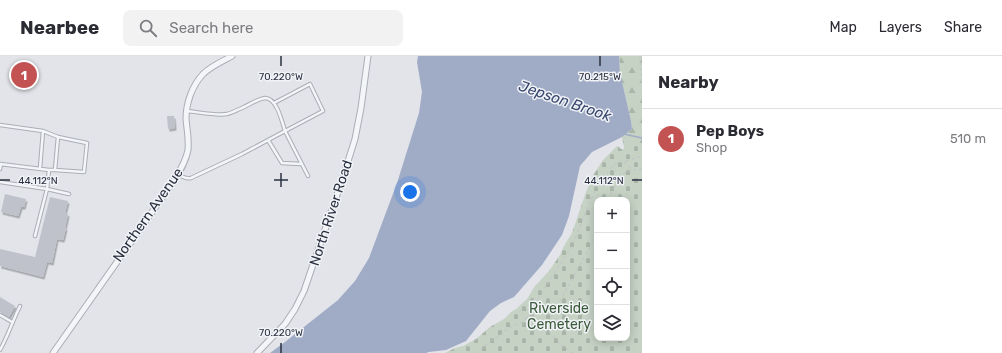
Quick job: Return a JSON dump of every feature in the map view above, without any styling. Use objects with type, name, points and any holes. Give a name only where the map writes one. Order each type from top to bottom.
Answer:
[{"type":"street","name":"Northern Avenue","points":[[53,353],[178,174],[184,163],[188,151],[186,111],[193,87],[203,74],[232,56]]},
{"type":"street","name":"North River Road","points":[[257,353],[285,324],[304,291],[355,139],[368,56]]},
{"type":"lane","points":[[178,174],[184,178],[191,178],[242,154],[323,111],[310,84],[274,103]]},
{"type":"lane","points":[[186,111],[229,114],[264,98],[270,99],[274,103],[285,131],[308,176]]},
{"type":"lane","points":[[0,125],[43,131],[58,137],[87,143],[84,172],[49,170],[0,164],[0,169]]},
{"type":"lane","points":[[40,168],[43,131]]},
{"type":"lane","points":[[55,170],[58,137]]},
{"type":"lane","points":[[268,140],[282,163],[301,164]]},
{"type":"lane","points":[[35,236],[48,189],[49,170]]},
{"type":"lane","points":[[0,182],[48,189],[69,194]]},
{"type":"lane","points":[[0,350],[5,342],[12,322],[20,306]]},
{"type":"lane","points":[[0,315],[12,322]]},
{"type":"path","points":[[640,56],[642,83]]},
{"type":"path","points":[[476,353],[506,330],[521,323],[527,317],[572,246],[597,185],[613,166],[642,156]]},
{"type":"path","points":[[623,162],[633,170]]},
{"type":"path","points":[[610,197],[622,174],[633,170],[642,170]]},
{"type":"path","points":[[545,328],[594,239]]},
{"type":"path","points":[[527,317],[528,324],[545,328],[563,347],[573,353]]},
{"type":"green space","points":[[619,56],[642,56],[642,183],[625,152],[622,137],[632,129],[620,73]]},
{"type":"green space","name":"Riverside Cemetery","points":[[642,145],[642,353],[445,353],[476,339],[490,327],[504,319],[527,299],[535,286],[549,271],[560,255],[572,233],[592,177],[603,160],[617,146],[623,149]]},
{"type":"water","points":[[418,56],[619,56],[620,73],[632,129],[622,137],[592,152],[580,166],[569,216],[562,235],[542,265],[514,297],[501,303],[490,311],[466,341],[446,350],[426,353],[270,353],[338,300],[355,281],[369,258],[397,183],[419,113],[422,92],[417,62]]},
{"type":"building","points":[[167,116],[174,116],[175,128],[168,129]]},
{"type":"building","points":[[5,194],[26,199],[24,207],[21,207],[18,216],[1,212]]},
{"type":"building","points":[[50,197],[68,201],[65,213],[68,214],[63,240],[57,239],[52,263],[47,262],[43,277],[0,266],[0,249],[35,257]]},
{"type":"building","points":[[0,297],[15,306],[9,317],[0,312]]},
{"type":"waterway","name":"Jepson Brook","points":[[624,134],[642,138]]},
{"type":"place","name":"Pep Boys","points":[[24,75]]}]
